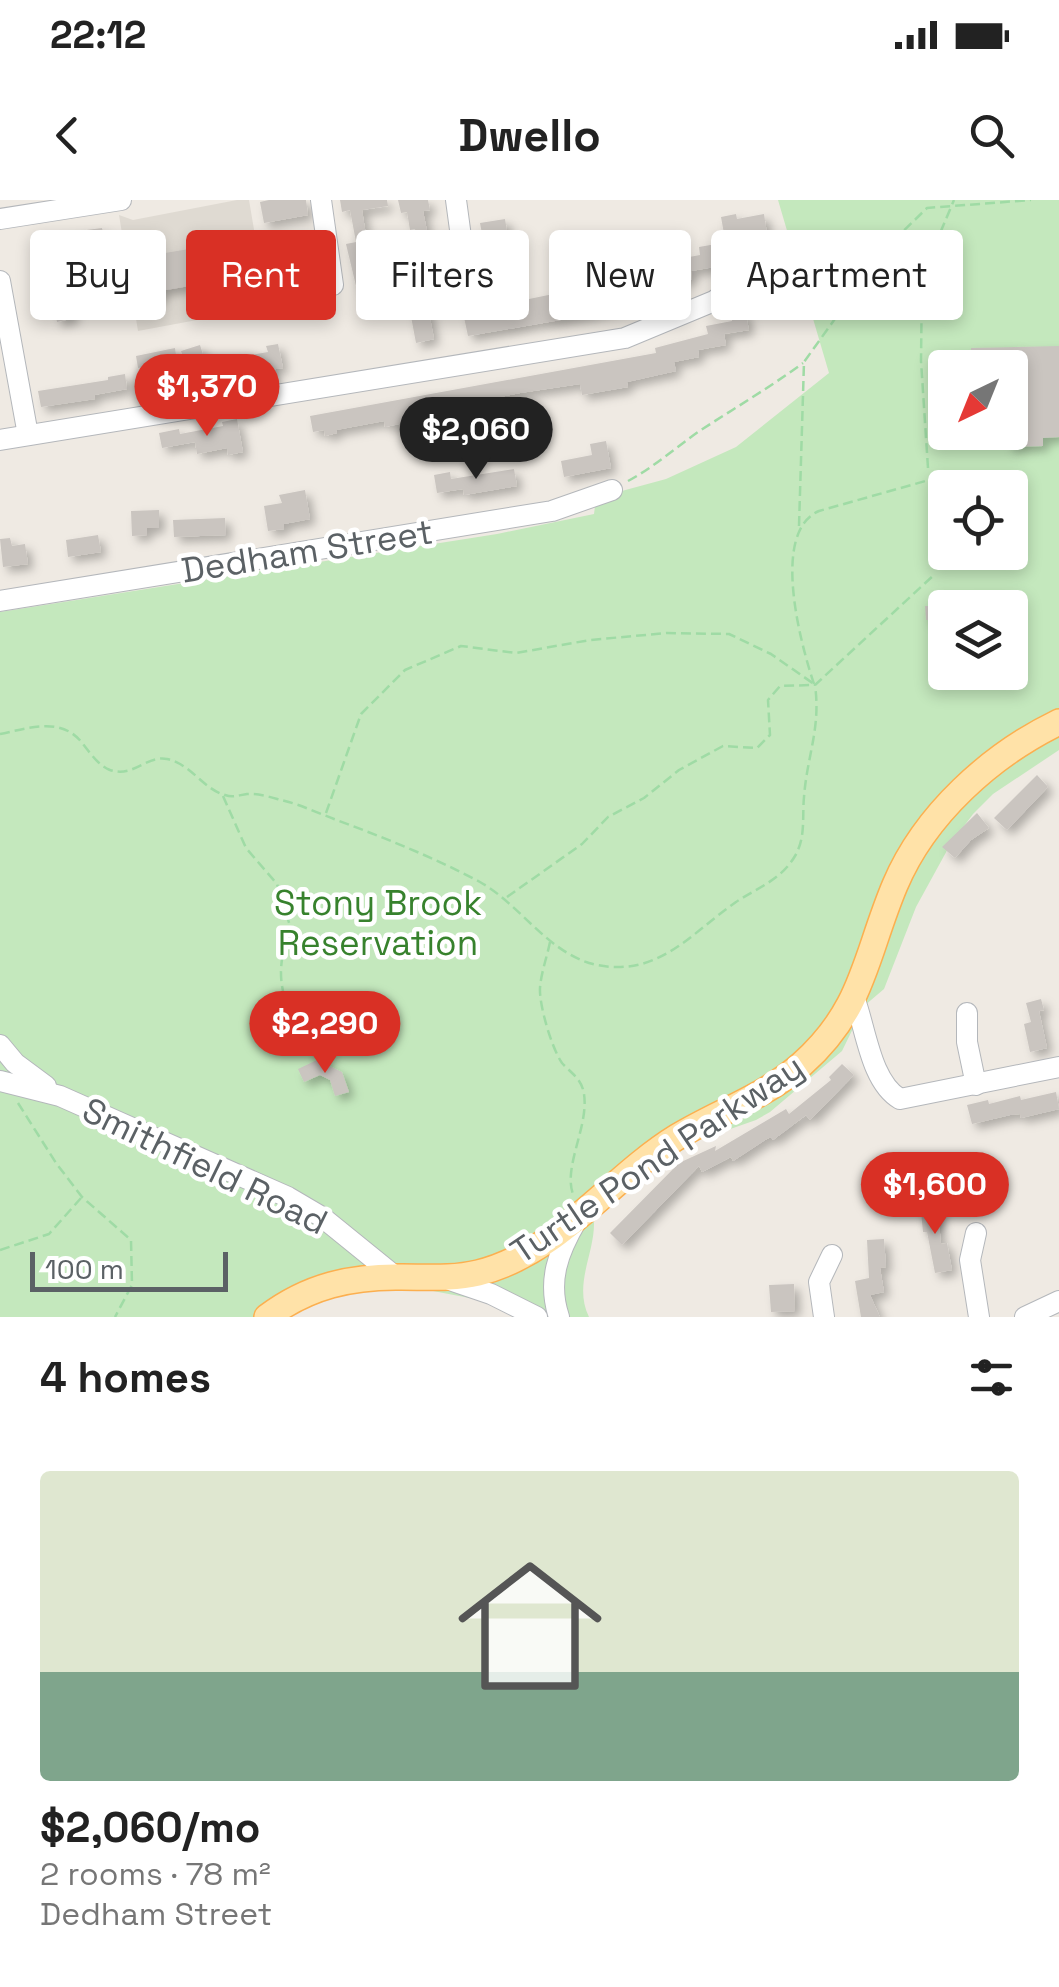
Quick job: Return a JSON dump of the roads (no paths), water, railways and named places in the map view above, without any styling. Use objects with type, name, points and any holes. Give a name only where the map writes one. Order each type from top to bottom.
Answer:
[{"type":"main road","name":"Turtle Pond Parkway","points":[[267,1317],[319,1287],[359,1277],[445,1278],[478,1273],[509,1262],[544,1244],[635,1166],[676,1138],[736,1107],[801,1065],[826,1040],[855,1000],[895,886],[926,833],[962,789],[990,766],[1059,722]]},
{"type":"street","points":[[0,219],[23,208],[121,200]]},
{"type":"street","points":[[321,200],[325,230]]},
{"type":"street","points":[[456,200],[460,230]]},
{"type":"street","points":[[0,281],[28,434]]},
{"type":"street","points":[[0,440],[625,338],[711,302]]},
{"type":"street","name":"Dedham Street","points":[[0,601],[552,511],[612,490]]},
{"type":"street","points":[[855,1000],[879,1073],[889,1092],[900,1099],[1059,1067]]},
{"type":"street","points":[[967,1013],[967,1042],[976,1085]]},
{"type":"street","points":[[0,1045],[30,1076],[60,1096]]},
{"type":"street","name":"Smithfield Road","points":[[2,1081],[60,1096],[288,1198],[322,1217],[396,1277]]},
{"type":"street","points":[[560,1317],[553,1291],[554,1274],[565,1240],[580,1215]]},
{"type":"street","points":[[976,1233],[970,1260],[979,1317]]},
{"type":"street","points":[[824,1317],[819,1282],[832,1255]]},
{"type":"street","points":[[445,1278],[491,1294],[537,1317]]},
{"type":"street","points":[[1024,1317],[1059,1301]]},
{"type":"park label","name":"Stony Brook Reservation","points":[[378,923]]}]
